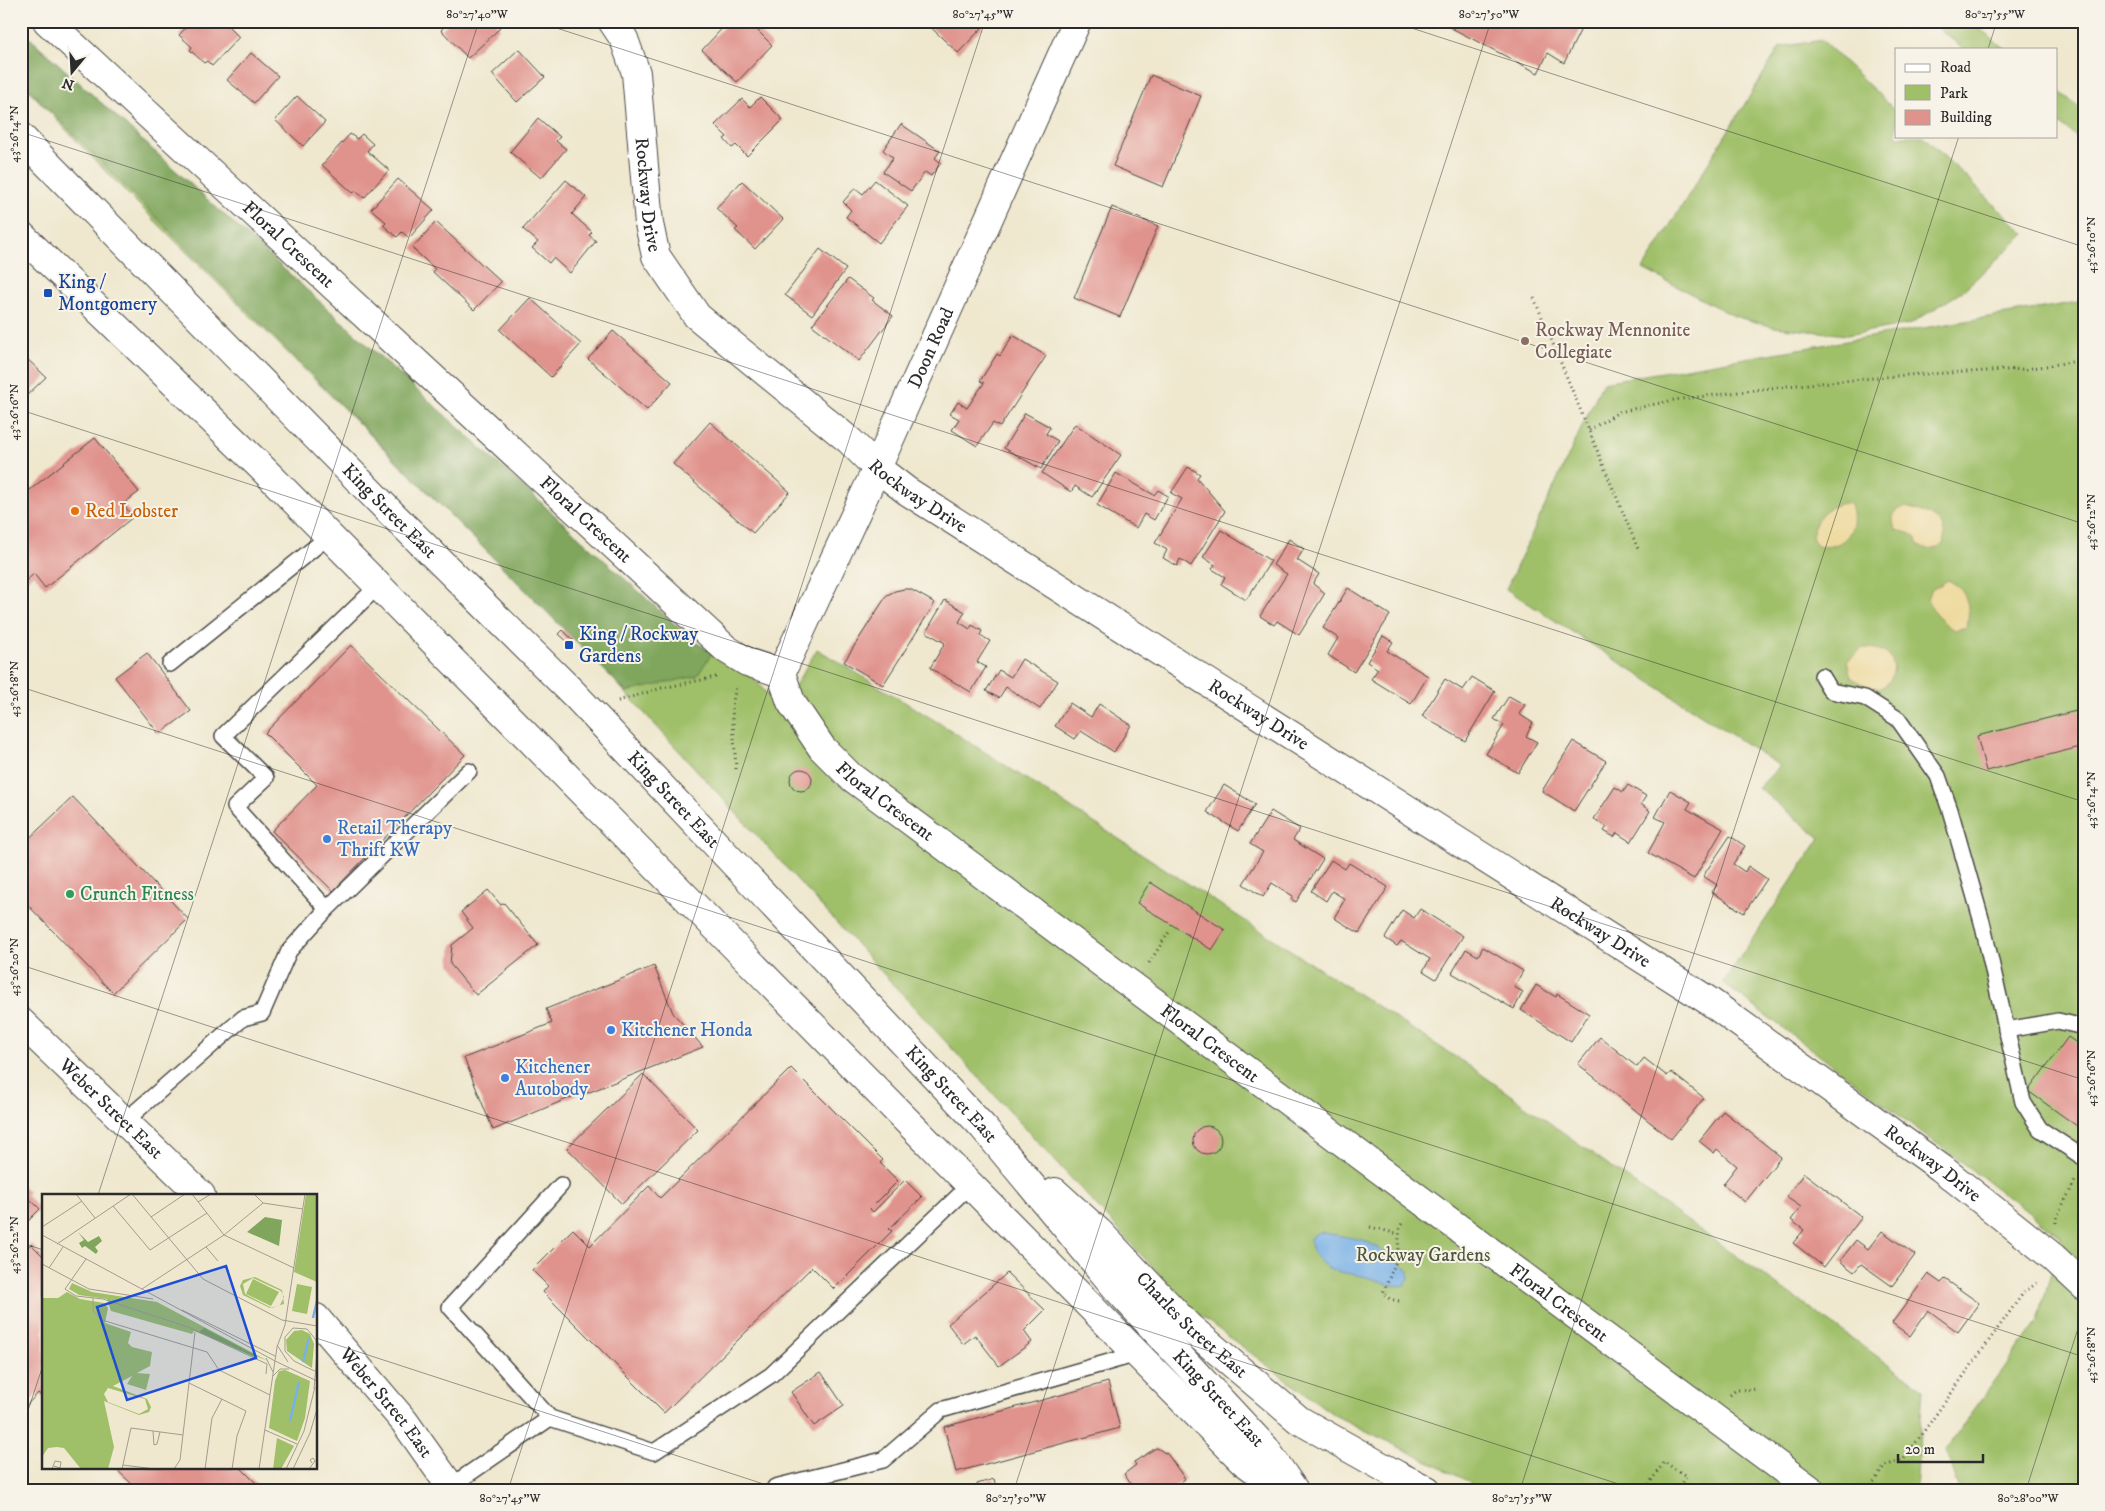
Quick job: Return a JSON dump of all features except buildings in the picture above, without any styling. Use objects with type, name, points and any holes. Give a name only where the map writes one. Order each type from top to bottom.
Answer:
[{"type":"street","name":"Floral Crescent","points":[[47,21],[726,649],[747,662],[781,673],[791,702],[822,748],[850,776],[1811,1490]]},
{"type":"street","name":"Rockway Drive","points":[[612,21],[624,39],[636,73],[649,224],[656,256],[697,316],[850,441],[877,468],[915,496],[1709,1001],[1941,1168],[2053,1257],[2084,1286]]},
{"type":"street","name":"Doon Road","points":[[781,673],[877,468],[1077,21]]},
{"type":"street","name":"King Street East","points":[[21,137],[390,512],[574,694],[983,1127],[1117,1288],[1265,1448],[1294,1490]]},
{"type":"street","name":"King Street East","points":[[21,235],[260,466],[1243,1461],[1283,1490]]},
{"type":"street","name":"Weber Street East","points":[[21,1022],[200,1194]]},
{"type":"street","name":"Charles Street East","points":[[983,1127],[1100,1232],[1188,1326],[1299,1420],[1427,1490]]},
{"type":"street","name":"Weber Street East","points":[[318,1320],[404,1421],[452,1488]]},
{"type":"lane","points":[[170,664],[329,536]]},
{"type":"lane","points":[[327,909],[235,807],[266,778],[224,736],[378,586]]},
{"type":"lane","points":[[1822,676],[1831,691],[1864,698],[1898,719],[1938,776],[1950,810],[1982,922],[2023,1102],[2040,1129],[2082,1164]]},
{"type":"lane","points":[[125,1121],[243,1018],[262,1013],[289,951],[327,909],[469,771]]},
{"type":"lane","points":[[2006,1030],[2058,1021],[2084,1027]]},
{"type":"lane","points":[[560,1185],[450,1306],[550,1418],[654,1452],[771,1375],[970,1185]]},
{"type":"lane","points":[[775,1487],[883,1460],[941,1410],[1137,1354]]},
{"type":"lane","points":[[452,1488],[550,1418]]},
{"type":"path","points":[[1534,298],[1638,549]]},
{"type":"path","points":[[1588,430],[1619,412],[1674,400],[1787,386],[1906,375],[2026,369],[2084,360]]},
{"type":"path","points":[[618,702],[662,688],[719,676]]},
{"type":"path","points":[[736,769],[732,706],[738,680]]},
{"type":"path","points":[[1133,986],[1169,932]]},
{"type":"path","points":[[1868,1490],[1885,1466],[1904,1459],[2024,1292],[2046,1277],[2053,1257],[2056,1218],[2082,1164]]},
{"type":"path","points":[[1399,1301],[1390,1299],[1383,1293],[1397,1259],[1399,1234],[1406,1216],[1419,1199]]},
{"type":"path","points":[[1370,1227],[1399,1234]]},
{"type":"path","points":[[1658,1490],[1649,1484],[1664,1462],[1686,1476],[1678,1489]]},
{"type":"green space","points":[[1929,21],[1970,21],[2004,48],[1963,48]]},
{"type":"green space","name":"Rockway Gardens","points":[[21,30],[692,640],[752,677],[781,709],[817,649],[949,729],[1474,1069],[1923,1389],[1916,1490],[1486,1490],[1334,1415],[1190,1308],[592,656],[106,172],[21,82]]},
{"type":"green space","points":[[21,30],[692,640],[712,653],[697,676],[626,692],[21,81]]},
{"type":"green space","points":[[1822,40],[1895,110],[1895,138],[1925,138],[2025,234],[1960,293],[1910,324],[1847,335],[1774,327],[1734,316],[1643,269],[1780,47]]},
{"type":"green space","points":[[2058,91],[2084,111],[2084,142],[2058,122]]},
{"type":"green space","points":[[2084,301],[2084,1490],[1959,1490],[1945,1450],[2038,1321],[2061,1237],[1723,983],[1820,838],[1758,788],[1780,766],[1506,589],[1603,382]]},
{"type":"sand","points":[[1844,503],[1850,503],[1853,512],[1852,529],[1848,536],[1835,545],[1827,547],[1817,546],[1812,537],[1818,519],[1826,510]]},
{"type":"sand","points":[[1905,507],[1928,514],[1940,522],[1943,528],[1943,545],[1933,549],[1923,548],[1917,544],[1913,535],[1896,530],[1893,520],[1896,510]]},
{"type":"sand","points":[[1948,580],[1960,588],[1966,599],[1968,606],[1967,627],[1954,630],[1949,627],[1938,617],[1927,599],[1930,591]]},
{"type":"sand","points":[[1863,648],[1877,649],[1887,654],[1892,660],[1894,668],[1892,676],[1883,687],[1869,687],[1851,677],[1847,661]]},
{"type":"water","points":[[1319,1232],[1363,1240],[1377,1247],[1409,1271],[1409,1278],[1405,1285],[1396,1286],[1326,1267],[1314,1253],[1309,1242],[1312,1236]]},
{"type":"place","name":"King / Montgomery","points":[[48,293]]},
{"type":"place","name":"Rockway Mennonite Collegiate","points":[[1525,341]]},
{"type":"place","name":"Red Lobster","points":[[75,511]]},
{"type":"place","name":"King / Rockway Gardens","points":[[569,645]]},
{"type":"place","name":"Retail Therapy Thrift KW","points":[[327,839]]},
{"type":"place","name":"Crunch Fitness","points":[[70,894]]},
{"type":"place","name":"Kitchener Honda","points":[[611,1030]]},
{"type":"place","name":"Kitchener Autobody","points":[[505,1078]]}]
